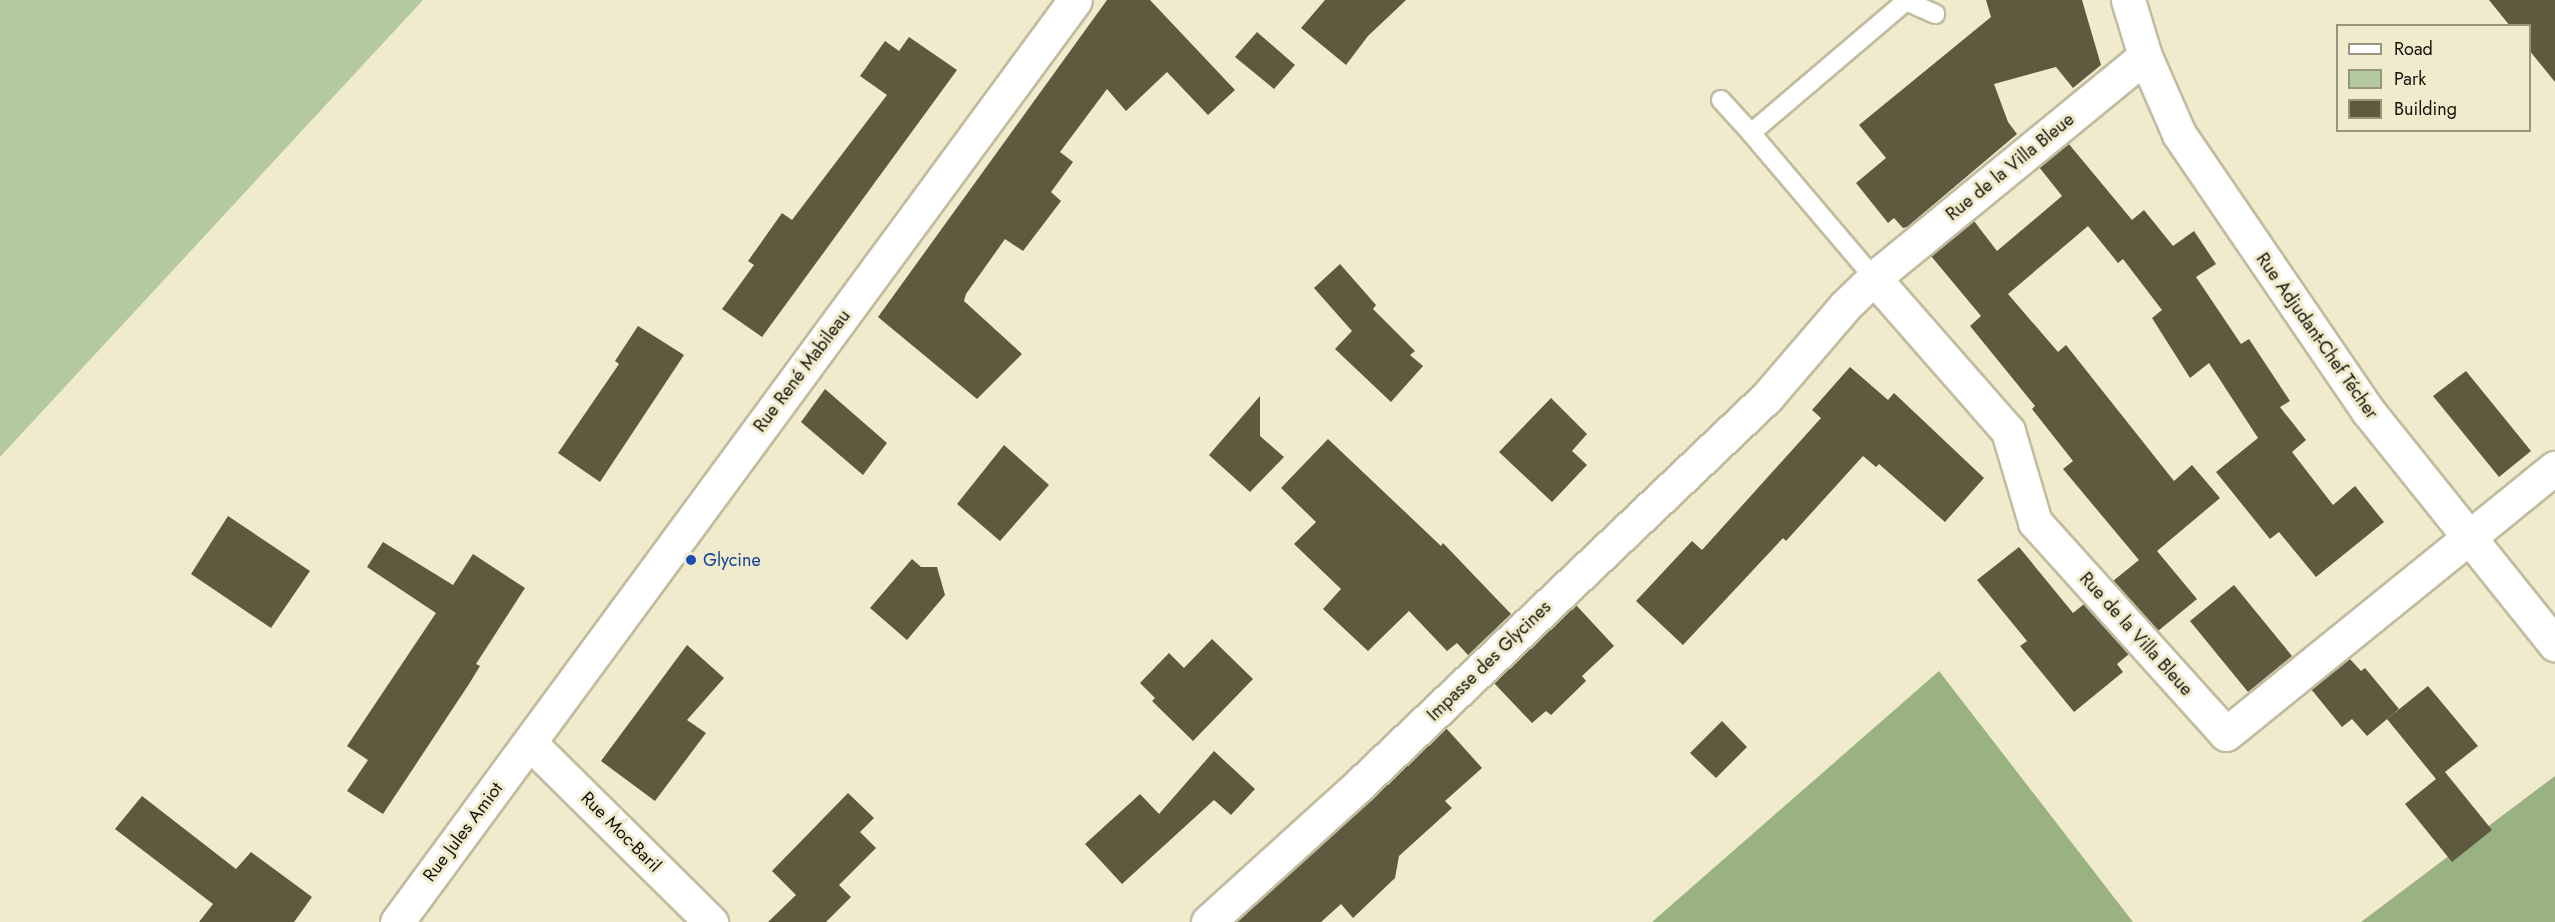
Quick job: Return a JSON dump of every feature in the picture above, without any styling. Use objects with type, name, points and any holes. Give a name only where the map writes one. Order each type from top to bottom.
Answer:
[{"type":"street","name":"Rue René Mabileau","points":[[530,743],[1075,0]]},
{"type":"street","name":"Rue Adjudant-Chef Técher","points":[[2128,0],[2145,56],[2179,134],[2368,411],[2555,644]]},
{"type":"street","name":"Rue de la Villa Bleue","points":[[1767,397],[1845,306],[1875,278],[2145,56]]},
{"type":"street","name":"Rue de la Villa Bleue","points":[[1875,278],[2008,431],[2035,522],[2226,734],[2471,538]]},
{"type":"street","name":"Impasse des Glycines","points":[[1208,922],[1360,784],[1767,397]]},
{"type":"street","points":[[2471,538],[2555,468]]},
{"type":"street","name":"Rue Jules Amiot","points":[[396,922],[530,743]]},
{"type":"street","name":"Rue Moc-Baril","points":[[530,743],[711,922]]},
{"type":"lane","points":[[1751,133],[1906,1],[1935,15]]},
{"type":"lane","points":[[1721,100],[1875,278]]},
{"type":"green space","points":[[0,0],[423,0],[0,457]]},
{"type":"green space","points":[[1939,671],[2133,922],[1652,922]]},
{"type":"green space","points":[[2555,776],[2555,922],[2361,922]]},
{"type":"building","points":[[1107,0],[1150,0],[1235,90],[1208,115],[1167,72],[1126,111],[1107,89],[1060,152],[1073,162],[1051,192],[1061,201],[1023,251],[1005,239],[966,294],[964,301],[1022,354],[977,399],[878,317]]},
{"type":"building","points":[[1325,0],[1406,0],[1368,36],[1346,65],[1301,28]]},
{"type":"building","points":[[1986,0],[2082,0],[2101,65],[2073,88],[2056,67],[1994,84],[2008,122],[2017,134],[1907,227],[1903,228],[1894,218],[1888,223],[1856,183],[1886,158],[1859,125],[1991,17]]},
{"type":"building","points":[[2489,0],[2555,0],[2555,82],[2531,52],[2531,24],[2508,24]]},
{"type":"building","points":[[1257,32],[1295,65],[1274,89],[1235,57]]},
{"type":"building","points":[[909,37],[957,70],[762,337],[722,309],[754,265],[748,261],[782,213],[792,220],[887,95],[860,76],[885,41],[899,51]]},
{"type":"building","points":[[2068,143],[2132,220],[2144,210],[2173,246],[2194,231],[2216,264],[2196,277],[2241,344],[2249,339],[2290,401],[2280,407],[2306,440],[2292,452],[2333,505],[2355,486],[2384,522],[2316,577],[2279,532],[2270,539],[2216,472],[2258,438],[2209,363],[2190,378],[2152,318],[2162,310],[2123,259],[2118,263],[2088,226],[2008,294],[2058,352],[2066,345],[2174,481],[2192,465],[2220,498],[2157,551],[2197,599],[2158,631],[2113,581],[2139,560],[2063,469],[2073,461],[2032,409],[2035,406],[1970,326],[1981,316],[1931,256],[1974,221],[1997,251],[2062,196],[2039,167]]},
{"type":"building","points":[[1340,264],[1376,305],[1373,309],[1415,351],[1410,355],[1423,366],[1391,402],[1335,349],[1352,331],[1314,288]]},
{"type":"building","points":[[638,326],[684,355],[600,482],[558,453],[619,364],[615,361]]},
{"type":"building","points":[[1850,367],[1888,400],[1894,393],[1984,478],[1945,522],[1879,464],[1876,467],[1863,456],[1786,541],[1783,538],[1683,645],[1636,601],[1692,541],[1702,550],[1821,418],[1812,410]]},
{"type":"building","points":[[2466,371],[2531,451],[2499,477],[2433,396]]},
{"type":"building","points":[[825,389],[887,443],[863,475],[801,422]]},
{"type":"building","points":[[1260,396],[1260,436],[1284,457],[1250,492],[1209,455]]},
{"type":"building","points":[[1551,398],[1587,434],[1572,451],[1587,465],[1552,502],[1499,452]]},
{"type":"building","points":[[1328,439],[1441,546],[1443,543],[1511,614],[1468,655],[1457,643],[1447,651],[1409,611],[1368,651],[1323,609],[1341,589],[1294,544],[1316,522],[1281,488]]},
{"type":"building","points":[[1004,445],[1049,485],[1000,541],[957,504]]},
{"type":"building","points":[[228,516],[310,571],[271,628],[191,574]]},
{"type":"building","points":[[383,542],[453,585],[473,554],[525,588],[476,664],[480,666],[469,684],[383,814],[347,791],[368,760],[347,746],[436,613],[367,567]]},
{"type":"building","points":[[2019,547],[2073,613],[2084,604],[2129,654],[2117,664],[2123,672],[2074,712],[2020,646],[2027,641],[1977,580]]},
{"type":"building","points":[[912,559],[921,567],[937,567],[945,595],[907,640],[870,608]]},
{"type":"building","points":[[2234,585],[2292,656],[2248,692],[2190,621]]},
{"type":"building","points":[[1576,605],[1614,646],[1582,676],[1586,681],[1551,715],[1546,711],[1532,723],[1494,683]]},
{"type":"building","points":[[1212,639],[1253,679],[1193,741],[1152,701],[1155,698],[1140,683],[1169,653],[1184,668]]},
{"type":"building","points":[[687,645],[724,678],[687,720],[706,733],[655,801],[601,761]]},
{"type":"building","points":[[2349,658],[2361,671],[2365,668],[2399,709],[2367,736],[2352,719],[2342,727],[2311,689]]},
{"type":"building","points":[[2428,686],[2478,746],[2445,772],[2492,830],[2452,862],[2405,804],[2436,779],[2387,719]]},
{"type":"building","points":[[1722,721],[1747,747],[1716,778],[1690,753]]},
{"type":"building","points":[[1446,728],[1482,768],[1445,801],[1452,808],[1399,856],[1395,878],[1353,918],[1341,904],[1321,922],[1236,922]]},
{"type":"building","points":[[1214,751],[1255,789],[1231,815],[1214,800],[1122,884],[1085,844],[1140,794],[1159,814]]},
{"type":"building","points":[[848,793],[874,818],[860,832],[876,848],[839,885],[851,897],[826,922],[768,922],[796,895],[772,871]]},
{"type":"building","points":[[142,796],[236,869],[251,852],[312,897],[294,922],[199,922],[213,904],[115,829]]},
{"type":"place","name":"Glycine","points":[[691,560]]}]
